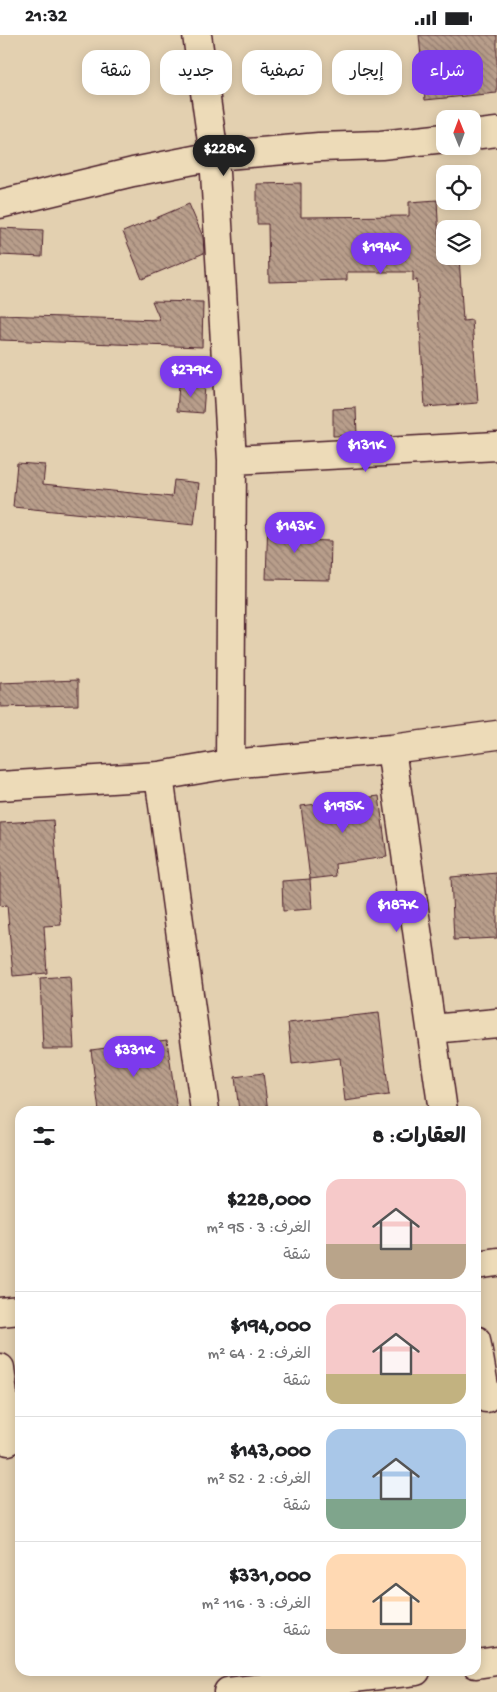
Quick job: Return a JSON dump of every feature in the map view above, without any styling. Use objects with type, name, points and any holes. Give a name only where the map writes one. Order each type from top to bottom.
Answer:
[{"type":"street","points":[[197,35],[214,157],[232,459],[230,763]]},
{"type":"street","points":[[481,134],[497,132]]},
{"type":"street","points":[[0,204],[133,172],[214,157],[318,147],[381,145],[436,139]]},
{"type":"street","points":[[232,459],[497,446]]},
{"type":"street","points":[[0,786],[159,776],[230,763],[391,749],[497,735]]},
{"type":"street","points":[[391,749],[442,1106]]},
{"type":"street","points":[[159,776],[204,1106]]},
{"type":"street","points":[[432,1029],[497,1023]]},
{"type":"street","points":[[481,1265],[497,1263]]},
{"type":"street","points":[[0,1312],[15,1311]]},
{"type":"street","points":[[0,1368],[9,1441]]},
{"type":"street","points":[[481,1369],[486,1398]]},
{"type":"street","points":[[481,1663],[497,1661]]},
{"type":"street","points":[[228,1692],[382,1684],[403,1676]]},
{"type":"building","points":[[419,35],[497,35],[497,93],[483,94],[483,50],[420,50]]},
{"type":"building","points":[[425,95],[476,95],[425,100]]},
{"type":"building","points":[[301,183],[301,217],[409,216],[409,202],[436,200],[438,220],[436,220],[436,265],[460,265],[463,321],[472,320],[478,403],[425,407],[417,280],[413,281],[413,272],[347,272],[347,280],[269,282],[268,224],[257,224],[257,184]]},
{"type":"building","points":[[189,204],[203,237],[204,253],[142,279],[123,232]]},
{"type":"building","points":[[0,228],[43,230],[42,257],[0,255]]},
{"type":"building","points":[[152,301],[203,302],[202,347],[0,340],[0,315],[160,320]]},
{"type":"building","points":[[179,384],[205,386],[203,413],[177,411]]},
{"type":"building","points":[[356,408],[357,435],[333,436],[333,409]]},
{"type":"building","points":[[17,463],[45,465],[43,484],[172,497],[174,480],[199,483],[194,525],[13,507]]},
{"type":"building","points":[[268,519],[298,519],[297,540],[331,541],[330,580],[266,579]]},
{"type":"building","points":[[78,680],[78,705],[0,707],[0,683]]},
{"type":"building","points":[[379,796],[387,857],[335,864],[336,876],[310,879],[301,806]]},
{"type":"building","points":[[53,820],[61,925],[44,926],[47,973],[13,976],[7,905],[0,906],[0,823]]},
{"type":"building","points":[[497,873],[497,938],[454,940],[451,877]]},
{"type":"building","points":[[310,879],[312,909],[283,911],[282,881]]},
{"type":"building","points":[[70,976],[74,1049],[43,1049],[40,978]]},
{"type":"building","points":[[379,1013],[389,1095],[345,1101],[340,1058],[292,1064],[288,1023]]},
{"type":"building","points":[[167,1040],[176,1106],[98,1106],[91,1050]]},
{"type":"building","points":[[263,1073],[267,1106],[238,1106],[235,1077]]}]
